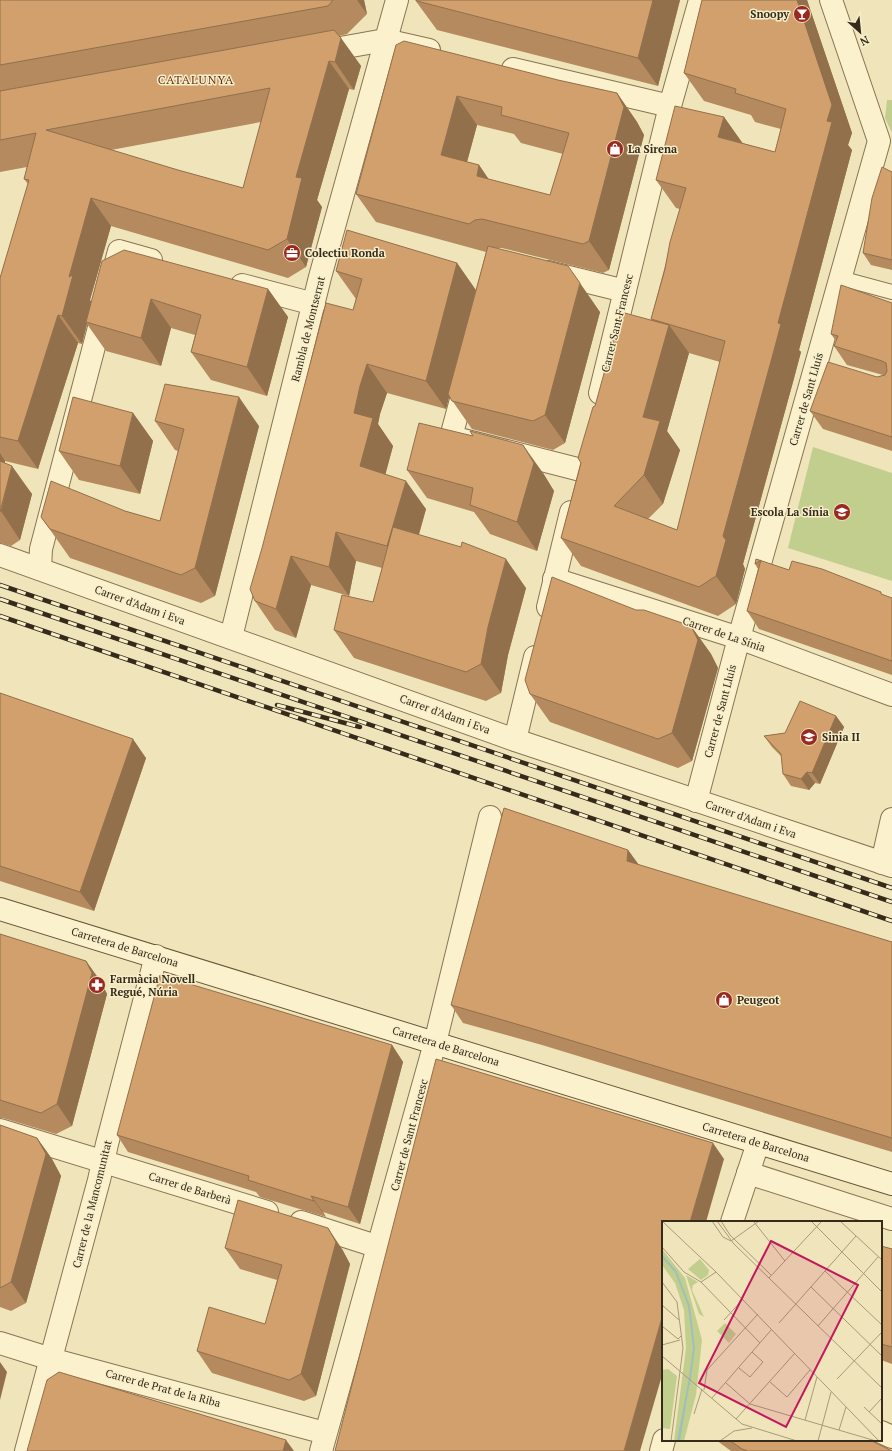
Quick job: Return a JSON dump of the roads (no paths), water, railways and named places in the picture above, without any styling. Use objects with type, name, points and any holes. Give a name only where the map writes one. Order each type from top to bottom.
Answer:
[{"type":"street","name":"Rambla de Montserrat","points":[[231,638],[314,304],[397,0]]},
{"type":"street","name":"Carrer Sant Francesc","points":[[596,411],[670,106],[700,0]]},
{"type":"street","name":"Carrer de Sant Lluís","points":[[696,800],[739,638],[824,366],[840,278],[879,142],[831,0]]},
{"type":"street","points":[[295,56],[385,40],[452,55]]},
{"type":"street","points":[[490,64],[670,106]]},
{"type":"street","points":[[40,569],[41,549],[119,251],[172,265]]},
{"type":"street","points":[[529,267],[625,291]]},
{"type":"street","points":[[224,280],[314,304]]},
{"type":"street","points":[[472,360],[451,437],[578,483]]},
{"type":"street","points":[[515,740],[586,448]]},
{"type":"street","name":"Carrer d'Adam i Eva","points":[[0,555],[515,740],[887,864]]},
{"type":"street","name":"Carrer de La Sínia","points":[[554,578],[739,638],[892,695]]},
{"type":"street","name":"Carrer de Sant Francesc","points":[[323,1442],[379,1247],[435,1043],[490,817]]},
{"type":"street","points":[[887,864],[892,819]]},
{"type":"street","name":"Carretera de Barcelona","points":[[0,909],[892,1184]]},
{"type":"street","name":"Carrer de la Mancomunitat","points":[[26,1451],[103,1163],[156,956]]},
{"type":"street","name":"Carrer de Barberà","points":[[0,1130],[379,1247]]},
{"type":"street","points":[[732,1221],[758,1142]]},
{"type":"street","points":[[748,1173],[892,1219]]},
{"type":"street","name":"Carrer de Prat de la Riba","points":[[0,1343],[323,1442]]},
{"type":"street","points":[[882,1432],[892,1437]]},
{"type":"street","points":[[661,1451],[664,1441]]},
{"type":"lane","points":[[840,278],[892,292]]},
{"type":"railway","points":[[0,585],[892,888]]},
{"type":"railway","points":[[0,599],[892,902]]},
{"type":"railway","points":[[0,616],[892,921]]},
{"type":"railway","points":[[277,705],[360,727]]},
{"type":"place","name":"Snoopy","points":[[802,14]]},
{"type":"place","name":"La Sirena","points":[[615,149]]},
{"type":"place","name":"Colectiu Ronda","points":[[292,253]]},
{"type":"place","name":"Escola La Sínia","points":[[842,512]]},
{"type":"place","name":"Sinia II","points":[[809,737]]},
{"type":"place","name":"Farmàcia Novell Regué, Núria","points":[[97,985]]},
{"type":"place","name":"Peugeot","points":[[724,1000]]},
{"type":"district","name":"CATALUNYA","points":[[196,80]]}]
